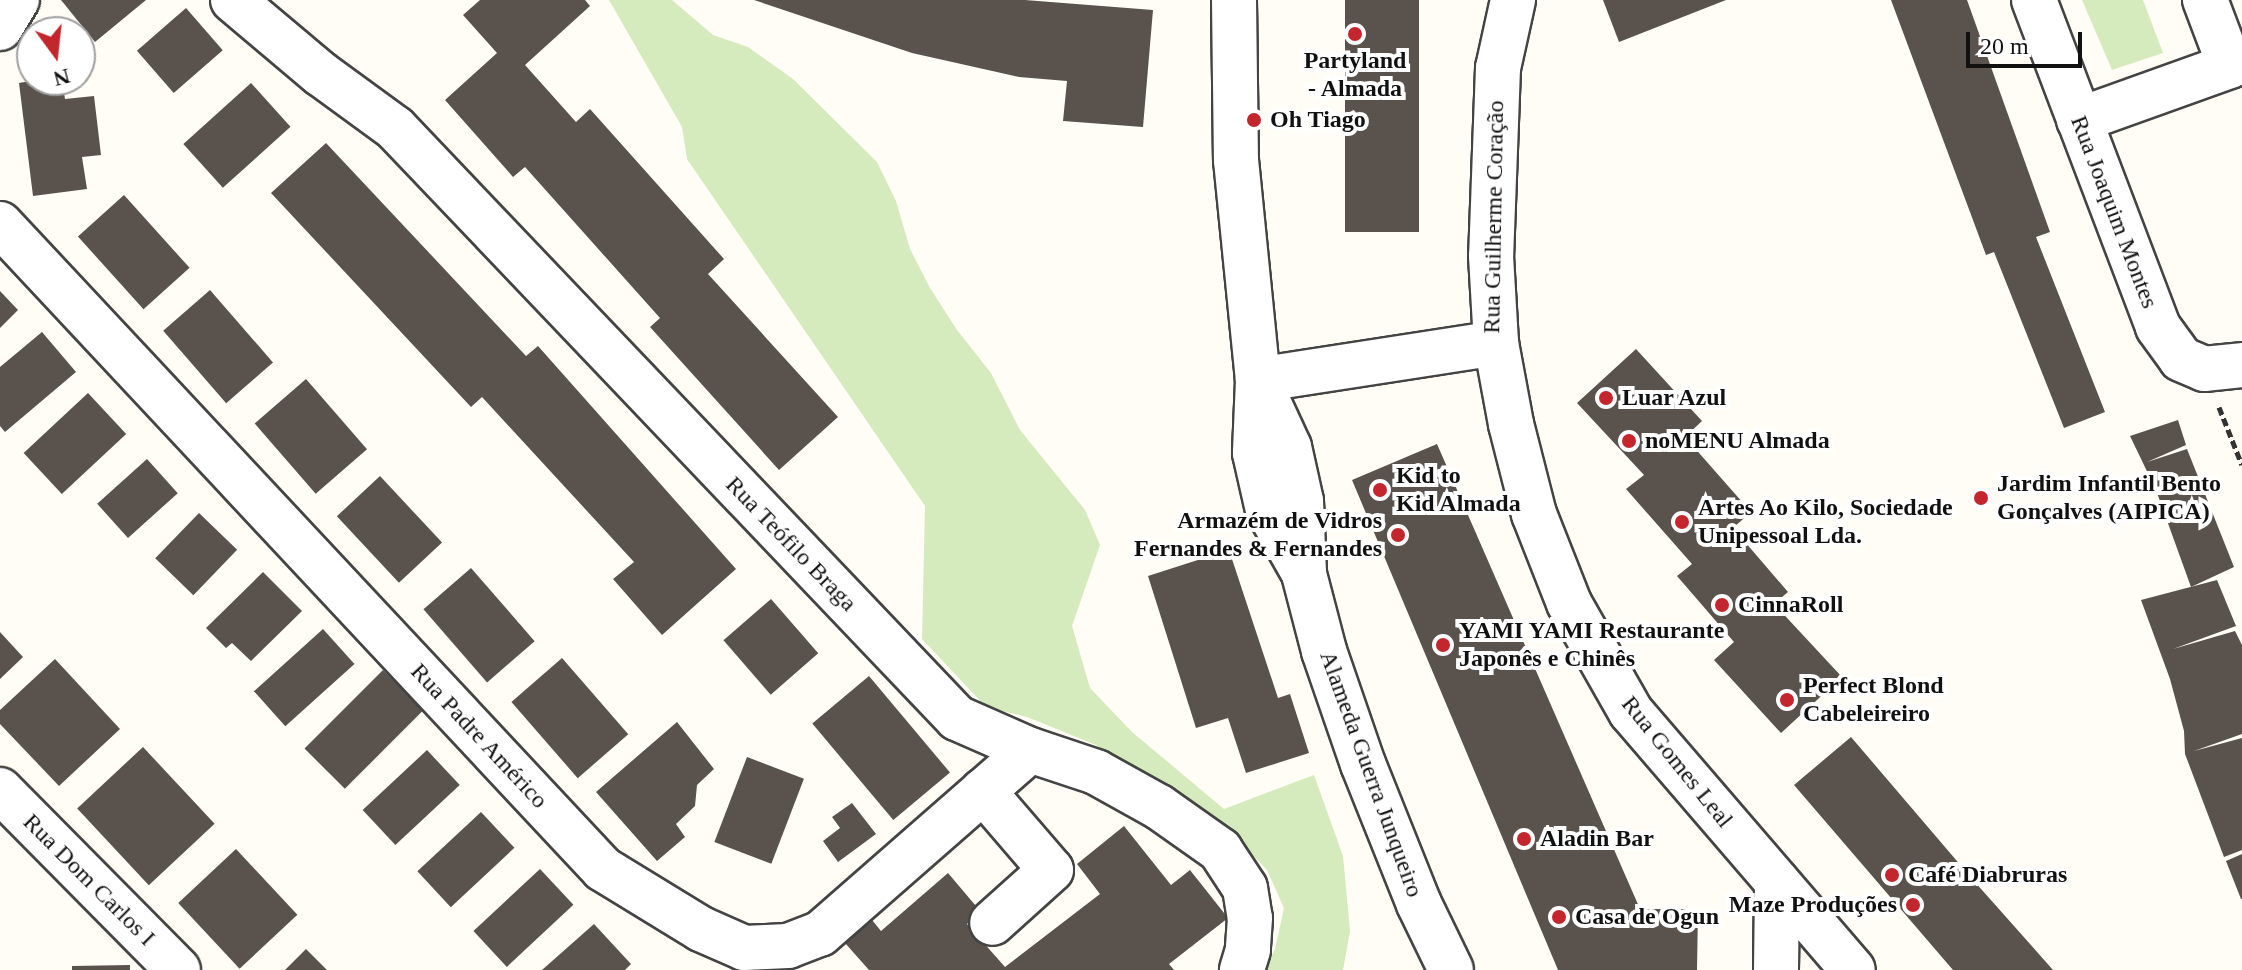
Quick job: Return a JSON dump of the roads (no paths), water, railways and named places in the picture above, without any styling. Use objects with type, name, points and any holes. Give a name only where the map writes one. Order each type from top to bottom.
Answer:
[{"type":"street","points":[[0,28],[17,0]]},
{"type":"street","name":"Rua Teófilo Braga","points":[[233,0],[321,74],[395,128],[957,718],[1030,750],[1096,772],[1159,807],[1220,850],[1245,888],[1250,918],[1248,950],[1242,970]]},
{"type":"street","name":"Alameda Guerra Junqueiro","points":[[1234,0],[1236,160],[1258,380],[1255,453],[1261,484],[1268,510],[1304,574],[1324,651],[1363,764],[1419,904],[1451,970]]},
{"type":"street","name":"Rua Guilherme Coração","points":[[1258,380],[1496,343],[1491,256],[1498,68],[1513,0]]},
{"type":"street","name":"Rua Joaquim Montes","points":[[2034,0],[2158,327],[2181,359],[2223,367]]},
{"type":"street","points":[[2079,120],[2230,66],[2205,0]]},
{"type":"street","name":"Rua Padre Américo","points":[[0,224],[603,869],[701,929],[744,948],[788,946],[820,934],[1030,750]]},
{"type":"street","name":"Rua Gomes Leal","points":[[1496,343],[1511,424],[1534,514],[1569,603],[1631,712],[1853,970]]},
{"type":"street","name":"Rua Dom Carlos I","points":[[0,790],[178,970]]},
{"type":"street","points":[[983,791],[1051,870],[992,923]]},
{"type":"street","points":[[1776,970],[1777,882]]},
{"type":"place","name":"Partyland - Almada","points":[[1355,34]]},
{"type":"place","name":"Oh Tiago","points":[[1254,120]]},
{"type":"place","name":"Luar Azul","points":[[1606,398]]},
{"type":"place","name":"noMENU Almada","points":[[1629,441]]},
{"type":"place","name":"Kid to Kid Almada","points":[[1380,490]]},
{"type":"place","name":"Jardim Infantil Bento Gonçalves (AIPICA)","points":[[1981,498]]},
{"type":"place","name":"Artes Ao Kilo, Sociedade Unipessoal Lda.","points":[[1682,522]]},
{"type":"place","name":"Armazém de Vidros Fernandes & Fernandes","points":[[1398,535]]},
{"type":"place","name":"CinnaRoll","points":[[1722,605]]},
{"type":"place","name":"YAMI YAMI Restaurante Japonês e Chinês","points":[[1443,645]]},
{"type":"place","name":"Perfect Blond Cabeleireiro","points":[[1787,700]]},
{"type":"place","name":"Aladin Bar","points":[[1524,839]]},
{"type":"place","name":"Café Diabruras","points":[[1892,875]]},
{"type":"place","name":"Maze Produções","points":[[1913,905]]},
{"type":"place","name":"Casa de Ogun","points":[[1559,917]]}]
